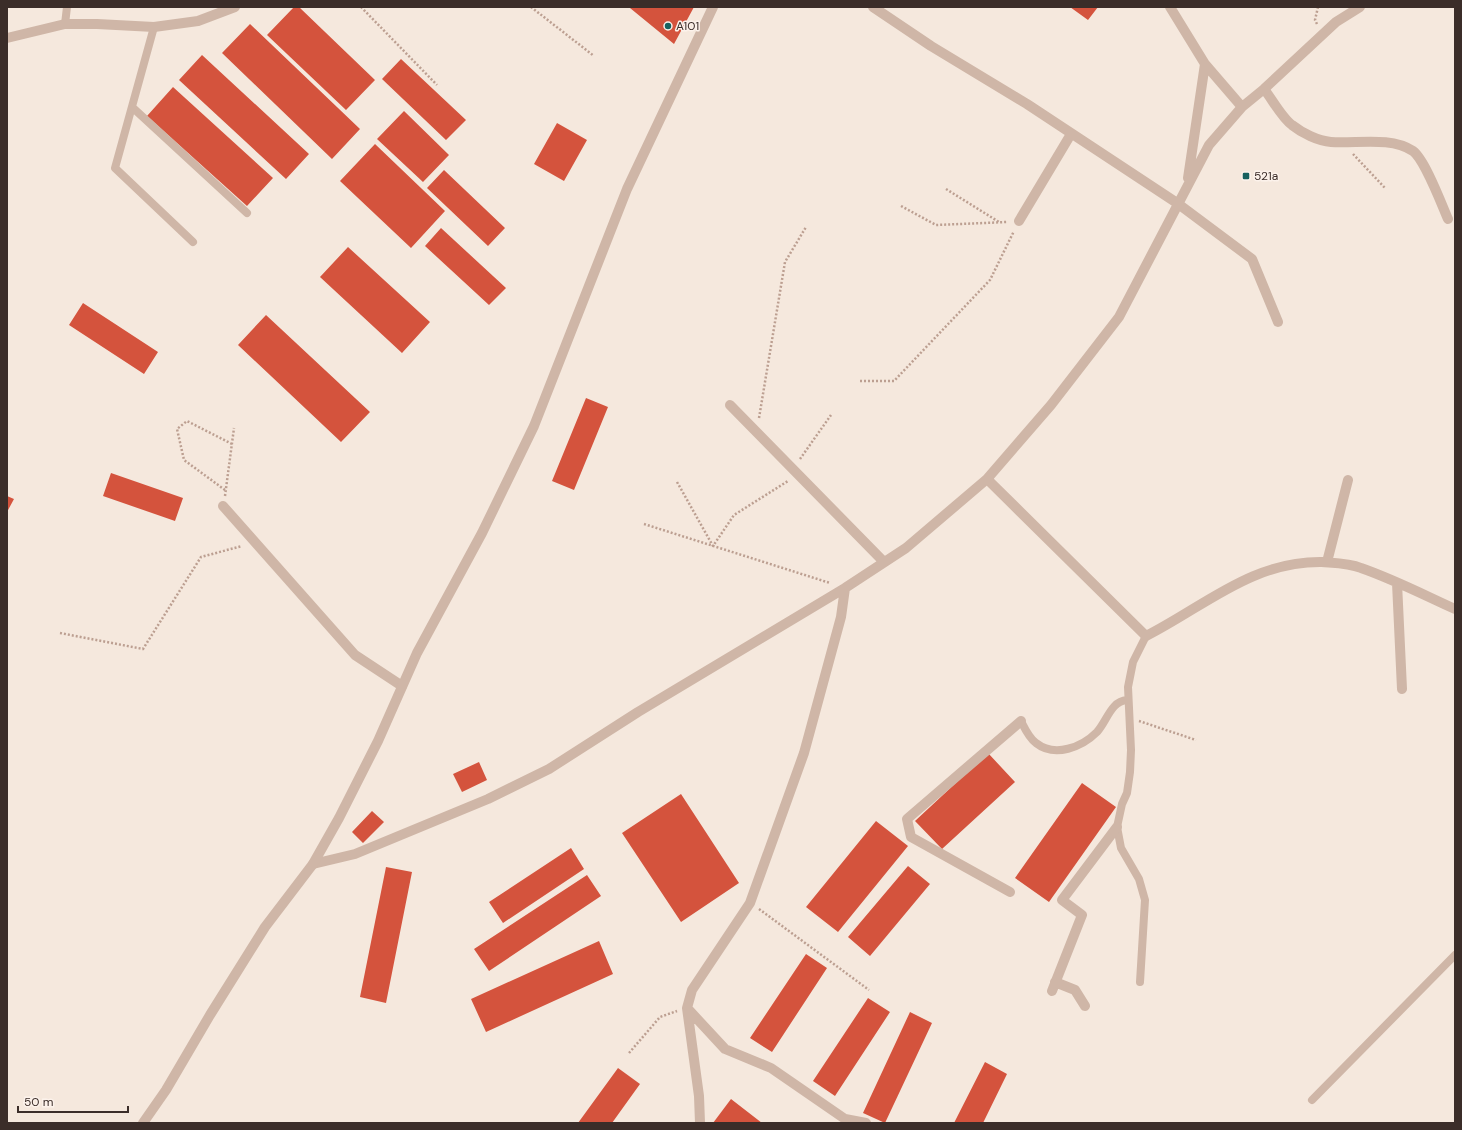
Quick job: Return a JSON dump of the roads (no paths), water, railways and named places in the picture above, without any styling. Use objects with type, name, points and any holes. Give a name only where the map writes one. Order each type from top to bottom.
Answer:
[{"type":"street","points":[[7,38],[66,24],[97,24],[154,28],[198,21],[236,7]]},
{"type":"street","points":[[143,1123],[166,1090],[264,927],[313,864],[378,741],[417,653],[482,533],[534,426],[627,189],[712,7]]},
{"type":"street","points":[[873,7],[930,46],[1027,104],[1178,203],[1252,260],[1278,322]]},
{"type":"street","points":[[1170,7],[1205,64],[1242,107]]},
{"type":"street","points":[[313,864],[355,854],[488,799],[549,769],[638,712],[845,588],[906,548],[987,479],[1051,405],[1118,317],[1209,145],[1242,107],[1264,89],[1336,22],[1360,7]]},
{"type":"street","points":[[1186,186],[1205,64]]},
{"type":"street","points":[[1264,89],[1291,125],[1311,136],[1330,142],[1398,145],[1413,151],[1423,164],[1448,219]]},
{"type":"street","points":[[1019,221],[1071,134]]},
{"type":"street","points":[[730,405],[884,562]]},
{"type":"street","points":[[987,479],[1146,636],[1255,574],[1278,567],[1305,562],[1327,562],[1360,567],[1455,609]]},
{"type":"street","points":[[1327,562],[1348,480]]},
{"type":"street","points":[[223,506],[356,655],[402,686]]},
{"type":"street","points":[[1397,583],[1402,689]]},
{"type":"street","points":[[700,1123],[699,1096],[686,1008],[692,990],[750,903],[804,753],[841,617],[845,588]]},
{"type":"street","points":[[1010,892],[911,837],[907,819],[1021,721]]},
{"type":"street","points":[[1085,1006],[1075,990],[1053,986],[1082,915],[1062,900],[1117,827]]},
{"type":"street","points":[[686,1008],[725,1049],[771,1068],[845,1119],[866,1123]]},
{"type":"lane","points":[[66,24],[67,7]]},
{"type":"lane","points":[[154,28],[115,168],[193,242]]},
{"type":"lane","points":[[132,107],[247,213]]},
{"type":"lane","points":[[1140,982],[1145,900],[1139,879],[1121,848],[1117,827],[1122,804],[1127,793],[1130,772],[1129,717],[1127,700],[1133,662],[1146,636]]},
{"type":"lane","points":[[1021,721],[1036,743],[1049,750],[1064,750],[1089,738],[1103,724],[1115,704],[1127,700]]},
{"type":"lane","points":[[1312,1100],[1455,955]]},
{"type":"place","name":"A101","points":[[668,26]]},
{"type":"place","name":"521a","points":[[1246,176]]}]
